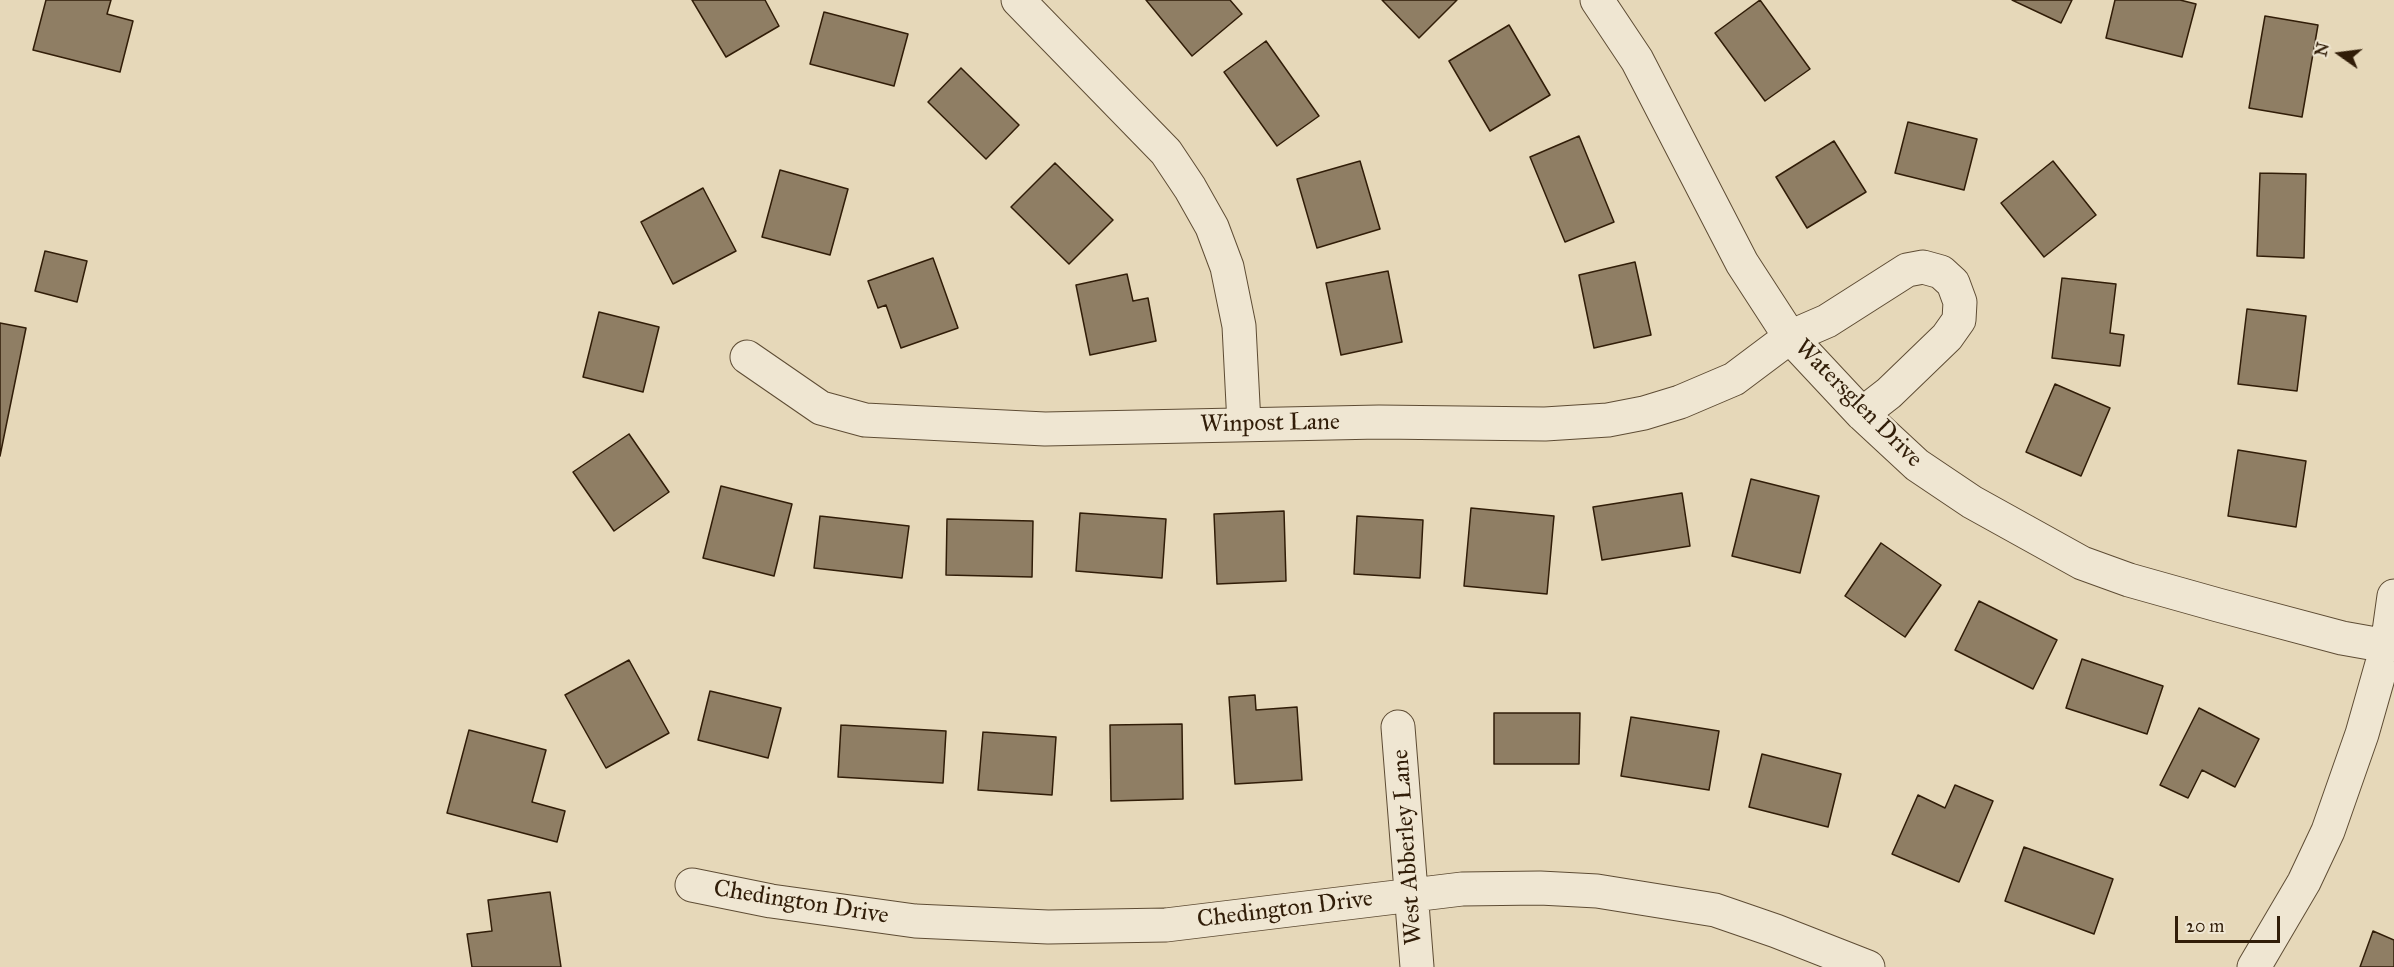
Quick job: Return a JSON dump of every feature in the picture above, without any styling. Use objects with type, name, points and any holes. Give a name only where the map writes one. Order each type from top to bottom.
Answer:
[{"type":"street","points":[[1018,0],[1166,152],[1212,227],[1227,267],[1239,326],[1244,424]]},
{"type":"street","name":"Watersglen Drive","points":[[1597,0],[1636,60],[1742,263],[1790,337],[1862,414],[1917,465],[1989,512],[2082,563],[2129,580],[2218,605],[2342,638],[2387,646]]},
{"type":"street","name":"Winpost Lane","points":[[747,357],[821,408],[865,420],[1045,429],[1379,422],[1545,424],[1608,420],[1680,402],[1734,379],[1790,337],[1827,321],[1907,270],[1923,267],[1941,272],[1953,283],[1960,302],[1959,320],[1947,337],[1889,393],[1862,414]]},
{"type":"street","points":[[2254,967],[2304,882],[2328,831],[2362,734],[2387,646],[2394,596]]},
{"type":"street","name":"West Abberley Lane","points":[[1398,727],[1417,967]]},
{"type":"street","name":"Chedington Drive","points":[[692,885],[771,901],[915,921],[1048,927],[1166,925],[1462,889],[1540,888],[1597,891],[1715,910],[1868,967]]},
{"type":"building","points":[[46,0],[111,0],[107,14],[133,21],[120,72],[33,50]]},
{"type":"building","points":[[692,0],[765,0],[779,26],[726,57]]},
{"type":"building","points":[[1146,0],[1230,0],[1242,14],[1192,56]]},
{"type":"building","points":[[1382,0],[1457,0],[1419,38]]},
{"type":"building","points":[[1760,0],[1810,69],[1765,101],[1715,33]]},
{"type":"building","points":[[2012,0],[2072,0],[2061,23]]},
{"type":"building","points":[[2115,0],[2180,0],[2196,4],[2182,57],[2106,38]]},
{"type":"building","points":[[824,12],[908,34],[894,86],[810,64]]},
{"type":"building","points":[[2265,16],[2318,25],[2302,117],[2249,108]]},
{"type":"building","points":[[1509,25],[1550,95],[1490,131],[1449,61]]},
{"type":"building","points":[[1266,41],[1319,116],[1277,146],[1224,72]]},
{"type":"building","points":[[961,68],[1019,125],[986,159],[928,102]]},
{"type":"building","points":[[1908,122],[1977,139],[1964,190],[1895,173]]},
{"type":"building","points":[[1579,136],[1614,222],[1565,242],[1530,157]]},
{"type":"building","points":[[1834,141],[1866,192],[1807,228],[1776,177]]},
{"type":"building","points":[[1360,161],[1380,229],[1317,248],[1297,179]]},
{"type":"building","points":[[2053,161],[2096,215],[2044,257],[2001,203]]},
{"type":"building","points":[[1055,163],[1113,220],[1069,264],[1011,207]]},
{"type":"building","points":[[780,170],[848,189],[830,255],[762,237]]},
{"type":"building","points":[[2260,173],[2306,174],[2304,258],[2257,256]]},
{"type":"building","points":[[703,188],[736,251],[673,284],[641,222]]},
{"type":"building","points":[[45,251],[87,261],[77,302],[35,291]]},
{"type":"building","points":[[933,258],[958,328],[901,348],[886,305],[878,308],[868,281]]},
{"type":"building","points":[[1635,262],[1651,335],[1594,348],[1579,275]]},
{"type":"building","points":[[1388,271],[1402,342],[1341,355],[1326,283]]},
{"type":"building","points":[[1127,274],[1133,301],[1148,298],[1156,341],[1090,355],[1076,285]]},
{"type":"building","points":[[2062,278],[2116,284],[2110,333],[2124,335],[2120,366],[2052,358]]},
{"type":"building","points":[[2247,309],[2306,316],[2297,391],[2238,384]]},
{"type":"building","points":[[599,312],[659,327],[643,392],[583,377]]},
{"type":"building","points":[[0,323],[26,328],[0,456]]},
{"type":"building","points":[[2055,384],[2110,408],[2081,476],[2026,452]]},
{"type":"building","points":[[629,434],[669,492],[614,531],[573,472]]},
{"type":"building","points":[[2238,450],[2306,461],[2296,527],[2228,516]]},
{"type":"building","points":[[1751,479],[1819,496],[1800,573],[1732,556]]},
{"type":"building","points":[[721,486],[792,504],[774,576],[703,558]]},
{"type":"building","points":[[1682,493],[1690,546],[1602,560],[1593,507]]},
{"type":"building","points":[[1471,508],[1554,516],[1547,594],[1464,586]]},
{"type":"building","points":[[1284,511],[1286,581],[1217,584],[1214,514]]},
{"type":"building","points":[[1080,513],[1166,519],[1162,578],[1076,571]]},
{"type":"building","points":[[820,516],[909,526],[902,578],[814,568]]},
{"type":"building","points":[[1357,516],[1423,520],[1420,578],[1354,574]]},
{"type":"building","points":[[947,519],[1033,521],[1032,577],[946,575]]},
{"type":"building","points":[[1881,543],[1941,585],[1905,637],[1845,596]]},
{"type":"building","points":[[1979,601],[2057,640],[2033,689],[1955,650]]},
{"type":"building","points":[[2082,659],[2163,686],[2147,734],[2066,708]]},
{"type":"building","points":[[629,660],[669,733],[606,768],[565,695]]},
{"type":"building","points":[[710,691],[781,708],[768,758],[698,740]]},
{"type":"building","points":[[1255,695],[1256,710],[1297,707],[1302,780],[1235,784],[1229,697]]},
{"type":"building","points":[[2199,708],[2259,739],[2235,787],[2202,770],[2188,798],[2160,785]]},
{"type":"building","points":[[1494,713],[1580,713],[1579,764],[1494,764]]},
{"type":"building","points":[[1631,717],[1719,731],[1709,790],[1621,776]]},
{"type":"building","points":[[1182,724],[1183,799],[1111,801],[1110,725]]},
{"type":"building","points":[[841,725],[946,731],[943,783],[838,777]]},
{"type":"building","points":[[469,730],[546,750],[532,802],[565,811],[557,842],[447,813]]},
{"type":"building","points":[[983,732],[1056,737],[1052,795],[978,790]]},
{"type":"building","points":[[1762,754],[1841,774],[1828,827],[1749,807]]},
{"type":"building","points":[[1955,785],[1993,801],[1959,882],[1892,854],[1918,795],[1945,808]]},
{"type":"building","points":[[2024,847],[2113,879],[2094,934],[2005,901]]},
{"type":"building","points":[[550,892],[561,967],[472,967],[467,934],[492,931],[488,900]]},
{"type":"building","points":[[2373,931],[2394,940],[2394,967],[2360,967]]}]
